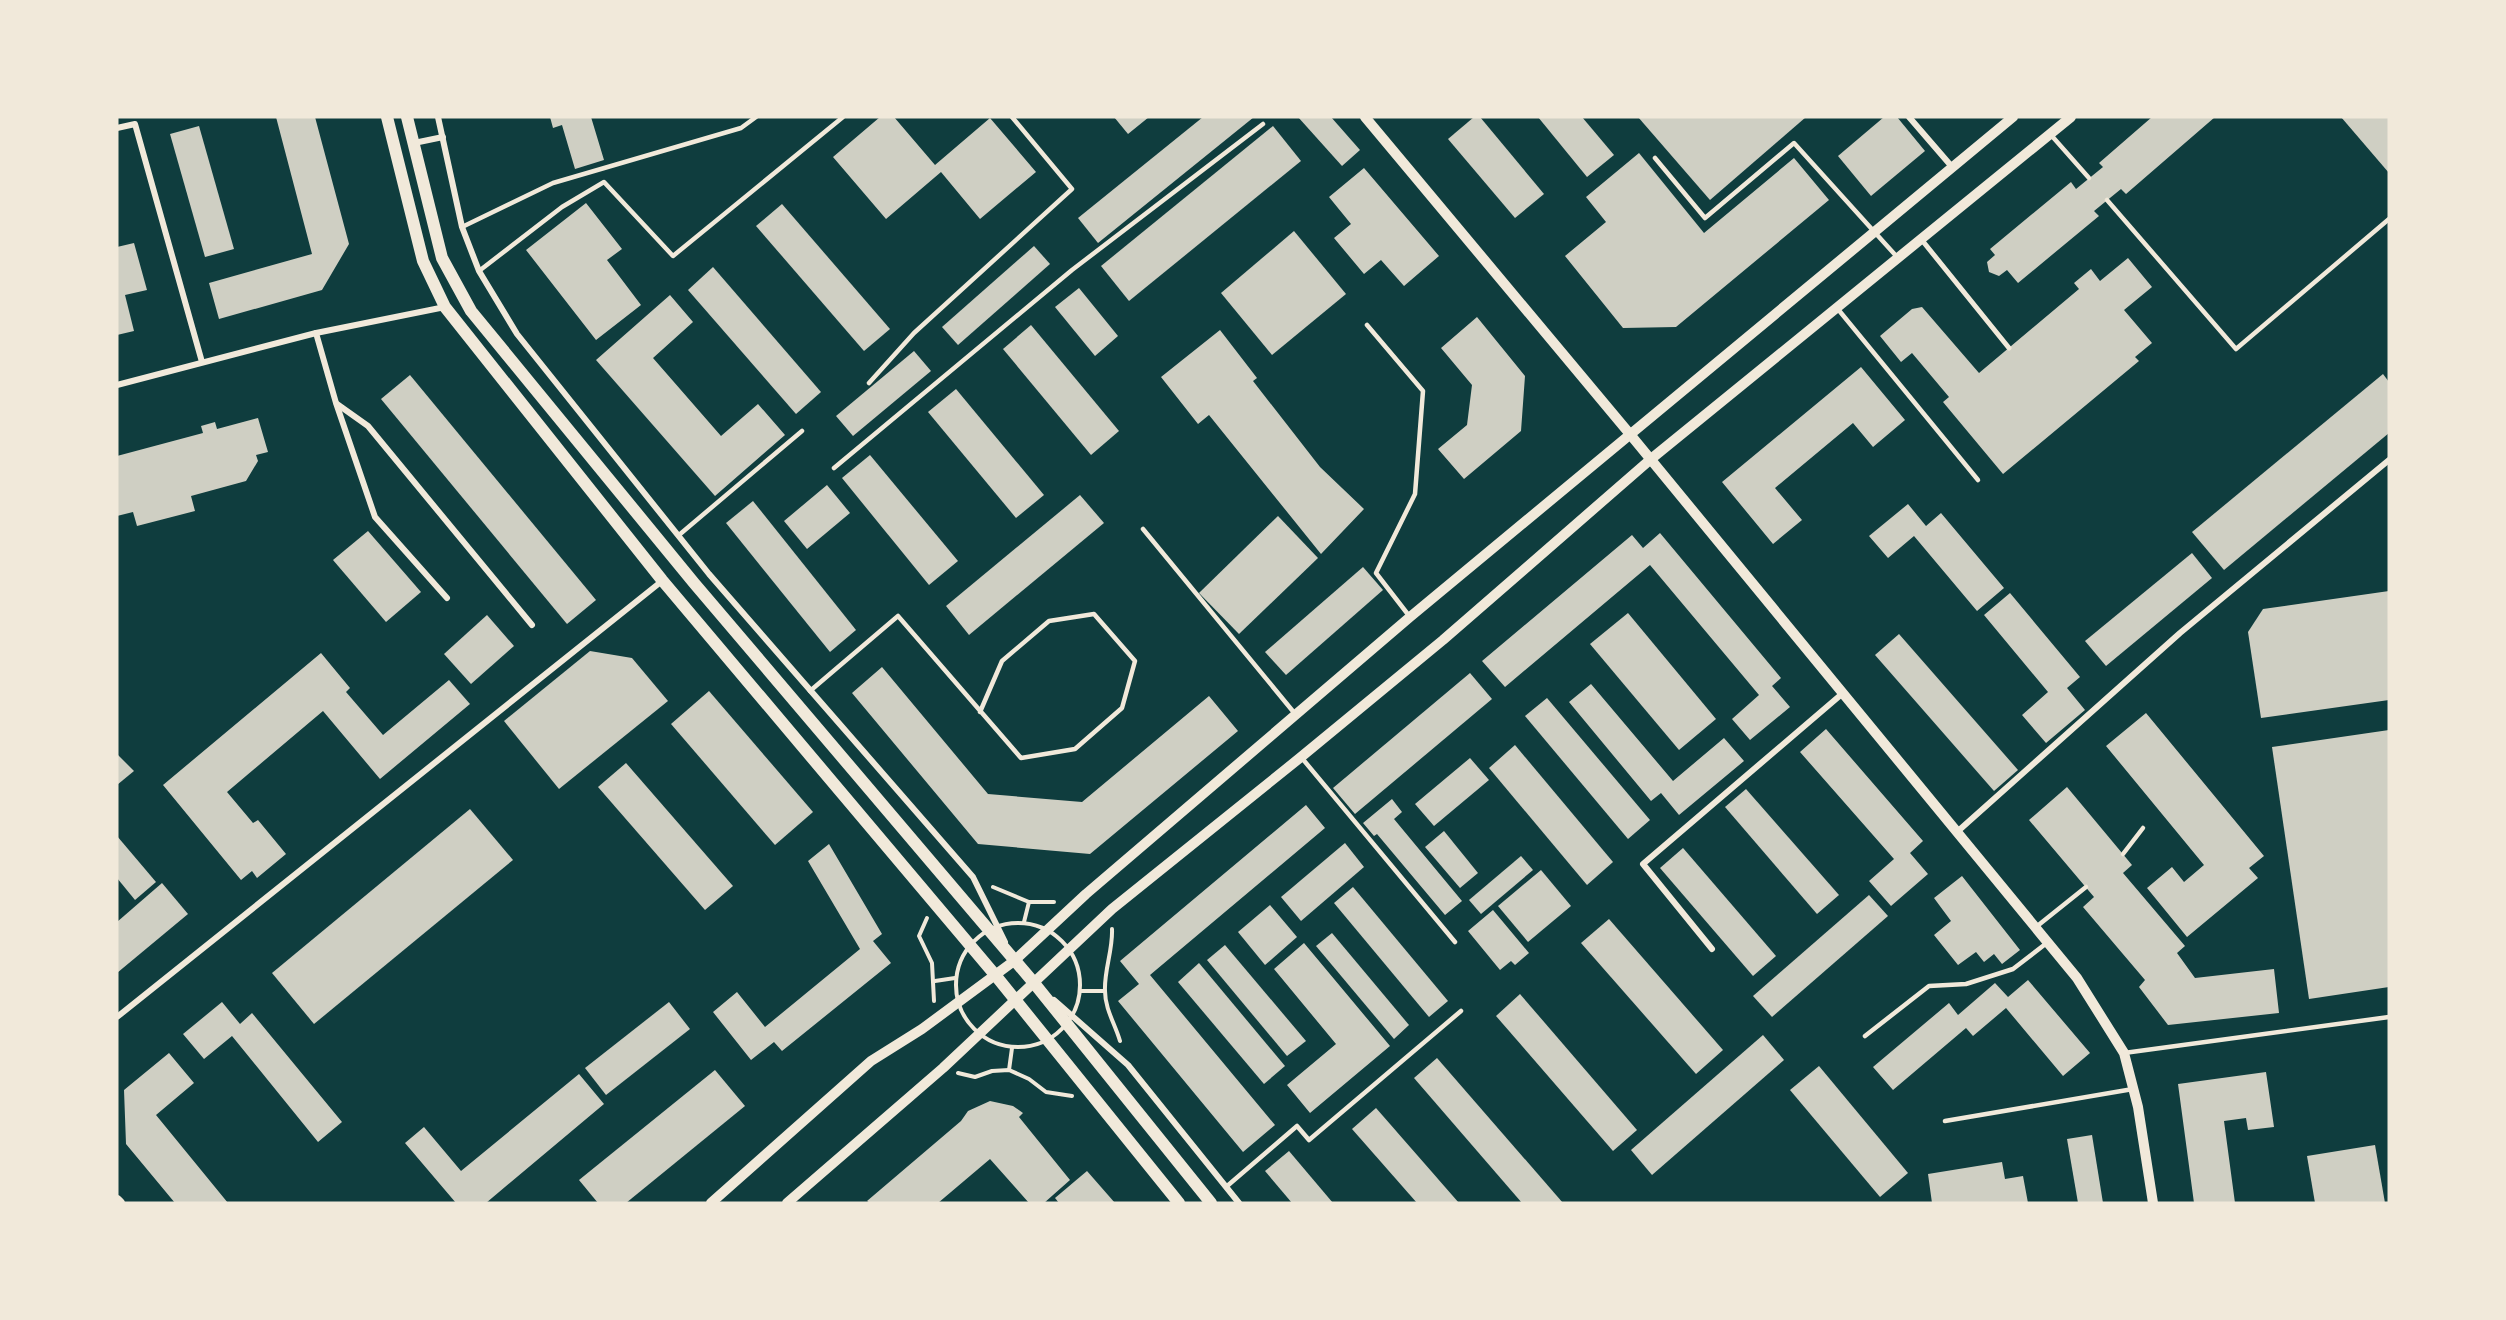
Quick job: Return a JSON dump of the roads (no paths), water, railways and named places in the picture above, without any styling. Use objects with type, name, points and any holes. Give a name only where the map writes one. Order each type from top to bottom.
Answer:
[{"type":"main road","points":[[387,117],[423,261],[444,307],[662,580],[996,976],[1179,1203]]},
{"type":"main road","points":[[407,117],[442,258],[471,311],[702,592],[1034,983],[1211,1203]]},
{"type":"street","points":[[438,117],[462,227],[479,271],[516,334],[679,535],[810,691],[973,877],[1014,961]]},
{"type":"street","points":[[1365,117],[1651,459],[2077,978],[2124,1053],[2133,1089],[2153,1203]]},
{"type":"street","points":[[1909,117],[1953,168]]},
{"type":"street","points":[[711,1203],[871,1060],[922,1029],[1014,961],[1086,894],[1410,617],[1629,433],[2013,117]]},
{"type":"street","points":[[787,1203],[943,1068],[1112,909],[1301,758],[1443,640],[1651,459],[2071,117]]},
{"type":"street","points":[[117,128],[135,124],[202,362]]},
{"type":"street","points":[[414,143],[443,136]]},
{"type":"street","points":[[1921,240],[2009,348]]},
{"type":"street","points":[[117,385],[316,333],[444,307]]},
{"type":"street","points":[[316,333],[336,404],[375,517],[447,598]]},
{"type":"street","points":[[336,404],[368,426],[532,625]]},
{"type":"street","points":[[1957,832],[2180,633],[2389,460]]},
{"type":"street","points":[[117,1017],[662,580]]},
{"type":"street","points":[[1712,949],[1642,864],[1843,693]]},
{"type":"street","points":[[1034,983],[1128,1065],[1239,1203]]},
{"type":"lane","points":[[462,227],[553,183],[741,128],[756,117]]},
{"type":"lane","points":[[479,271],[562,207],[604,182],[673,256],[843,117]]},
{"type":"lane","points":[[869,382],[914,333],[1072,189],[1012,117]]},
{"type":"lane","points":[[834,468],[1072,270],[1263,123]]},
{"type":"lane","points":[[2050,134],[2089,178]]},
{"type":"lane","points":[[1655,158],[1705,218],[1794,143],[1898,258]]},
{"type":"lane","points":[[2107,200],[2236,349],[2389,219]]},
{"type":"lane","points":[[1837,308],[1978,480]]},
{"type":"lane","points":[[1367,325],[1423,391],[1415,494],[1376,573],[1410,617]]},
{"type":"lane","points":[[679,535],[802,431]]},
{"type":"lane","points":[[1143,529],[1296,715]]},
{"type":"lane","points":[[810,691],[898,616],[980,712],[1021,758],[1075,749],[1122,708],[1134,661],[1094,614],[1049,621],[1002,661],[980,712]]},
{"type":"lane","points":[[1301,758],[1455,942]]},
{"type":"lane","points":[[2123,854],[2143,828]]},
{"type":"lane","points":[[2036,927],[2086,887]]},
{"type":"lane","points":[[1865,1036],[1929,986],[1966,984],[2013,969],[2048,942]]},
{"type":"lane","points":[[1226,1187],[1297,1126],[1309,1140],[1461,1011]]},
{"type":"lane","points":[[2124,1053],[2389,1017]]},
{"type":"lane","points":[[1945,1121],[2133,1089]]}]
